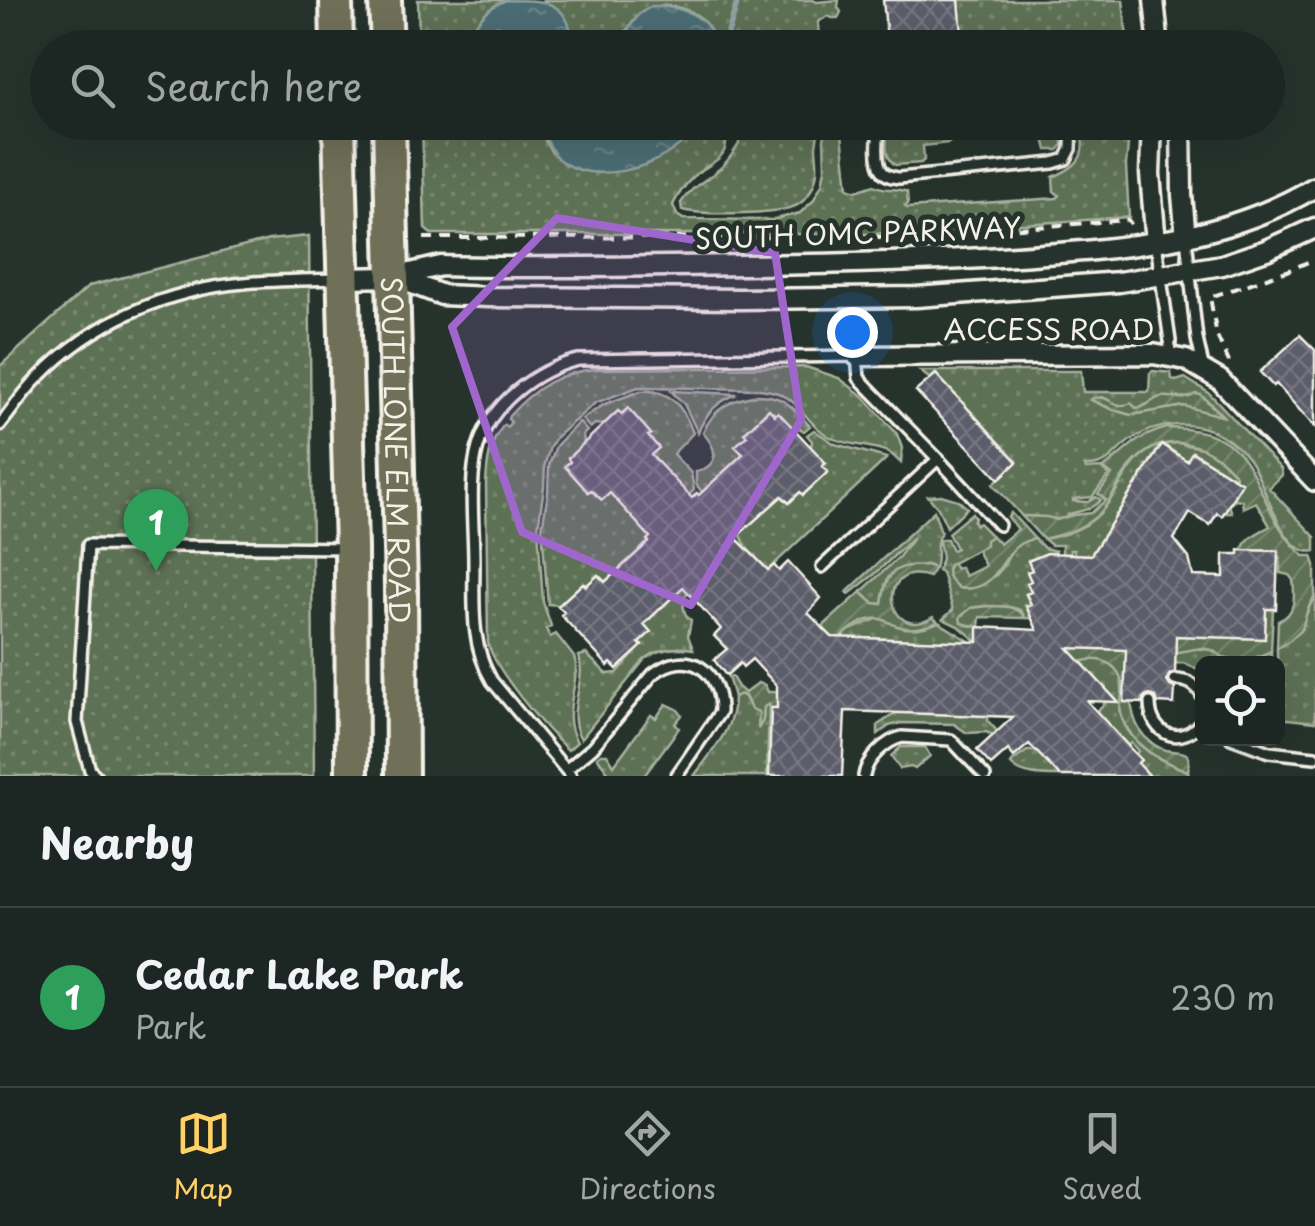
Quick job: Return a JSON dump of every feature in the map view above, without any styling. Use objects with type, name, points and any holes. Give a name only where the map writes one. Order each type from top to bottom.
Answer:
[{"type":"main road","points":[[336,0],[337,30]]},
{"type":"main road","points":[[385,0],[386,30]]},
{"type":"main road","name":"SOUTH LONE ELM ROAD","points":[[340,140],[351,548],[352,776]]},
{"type":"main road","name":"SOUTH LONE ELM ROAD","points":[[389,140],[402,776]]},
{"type":"street","points":[[1154,0],[1157,30]]},
{"type":"street","points":[[1151,140],[1156,243]]},
{"type":"street","points":[[1180,140],[1186,238]]},
{"type":"street","name":"SOUTH OMC PARKWAY","points":[[344,278],[393,277],[442,266],[866,264],[1059,253],[1186,238],[1244,222],[1315,188]]},
{"type":"street","name":"SOUTH OMC PARKWAY","points":[[393,277],[442,295],[489,298],[916,297],[1119,282],[1189,270],[1237,260],[1315,228]]},
{"type":"street","name":"ACCESS ROAD","points":[[857,356],[1153,354],[1186,360],[1220,380],[1314,478]]},
{"type":"lane","points":[[877,140],[881,169],[884,174],[899,178],[1053,163],[1066,159],[1072,140]]},
{"type":"lane","points":[[1186,238],[1196,339],[1204,369]]},
{"type":"lane","points":[[1156,243],[1169,356]]},
{"type":"lane","points":[[0,425],[37,378],[66,352],[99,328],[137,309],[183,294],[242,283],[344,278]]},
{"type":"lane","points":[[676,776],[720,712],[714,679],[696,665],[685,662],[662,666],[652,674],[569,773],[484,667],[475,636],[474,477],[478,448],[492,419],[528,382],[578,360],[857,356],[859,378],[1000,525]]},
{"type":"lane","points":[[822,567],[938,459]]},
{"type":"lane","points":[[96,776],[90,770],[77,722],[88,544],[351,548]]},
{"type":"lane","points":[[1175,680],[1195,686]]},
{"type":"lane","points":[[1150,703],[1156,726],[1172,736],[1195,728]]},
{"type":"lane","points":[[864,776],[867,763],[894,739],[902,738],[951,740],[985,776]]},
{"type":"lane","points":[[1252,746],[1268,752],[1315,757]]},
{"type":"path","points":[[424,238],[879,237],[1128,220],[1131,224]]},
{"type":"path","points":[[1228,371],[1231,367],[1217,336],[1210,297],[1288,272],[1315,259]]},
{"type":"highlighted area","points":[[557,218],[775,253],[801,420],[691,605],[522,532],[452,327]]},
{"type":"green space","points":[[418,0],[506,0],[491,8],[473,30],[419,30]]},
{"type":"green space","points":[[544,0],[839,0],[841,12],[838,18],[828,16],[818,22],[819,30],[709,30],[689,11],[666,6],[645,10],[627,30],[569,30]]},
{"type":"green space","points":[[959,0],[1123,0],[1126,30],[962,30]]},
{"type":"green space","points":[[422,140],[545,140],[552,153],[678,146],[683,140],[726,140],[720,157],[682,190],[673,205],[677,215],[683,219],[772,220],[800,213],[813,201],[825,169],[824,140],[843,140],[848,188],[856,191],[874,185],[907,192],[907,208],[1057,198],[1053,177],[1077,163],[1083,140],[1128,140],[1129,217],[873,234],[431,234],[425,229]]},
{"type":"green space","points":[[739,140],[817,140],[815,181],[808,195],[799,204],[777,210],[682,210],[681,203],[689,192],[721,168]]},
{"type":"green space","points":[[887,140],[949,140],[923,146],[921,163],[895,165]]},
{"type":"green space","points":[[1044,140],[1063,140],[1058,150],[1047,150]]},
{"type":"green space","points":[[309,236],[314,776],[0,776],[0,366],[89,286],[269,240]]},
{"type":"green space","points":[[806,367],[839,378],[863,396],[897,434],[902,448],[901,463],[883,450],[828,436],[783,395],[759,389],[638,387],[595,403],[556,437],[545,464],[538,528],[543,602],[551,626],[546,629],[550,637],[556,634],[576,664],[570,723],[577,742],[568,750],[511,684],[488,643],[486,484],[495,438],[511,422],[509,416],[538,389],[559,377],[584,370]]},
{"type":"green space","points":[[920,371],[1081,371],[1083,392],[1149,392],[1153,371],[1171,373],[1176,381],[1185,378],[1209,393],[1281,469],[1282,475],[1269,488],[1315,537],[1315,551],[1303,550],[1284,531],[1256,471],[1240,450],[1225,437],[1187,425],[1141,434],[1106,461],[1085,466],[1101,468],[1109,475],[1092,497],[1073,499],[1101,500],[1093,506],[1062,519],[1022,516],[993,484],[1017,461],[936,374],[930,379]],"holes":[[[1103,397],[1115,405],[1136,408],[1149,406],[1161,397],[1205,398],[1222,415],[1184,406],[1131,415],[1091,400]]]},
{"type":"green space","points":[[641,391],[668,396],[689,424],[693,433],[673,454],[691,473],[694,490],[689,495],[657,468],[660,465],[651,455],[658,448],[628,409],[604,425],[590,428],[582,419],[605,404]]},
{"type":"green space","points":[[671,391],[737,394],[713,409],[698,433],[684,404]]},
{"type":"green space","points":[[1196,394],[1222,416],[1184,406],[1131,415],[1091,400],[1103,398],[1120,405],[1131,403],[1136,408],[1160,397]]},
{"type":"green space","points":[[758,395],[782,400],[810,426],[804,431],[793,428],[769,409],[745,432],[747,436],[736,447],[743,454],[702,492],[696,484],[696,472],[709,465],[714,456],[703,433],[707,424],[725,406]]},
{"type":"green space","points":[[579,422],[587,431],[584,443],[565,467],[602,500],[610,493],[621,502],[650,537],[652,545],[646,544],[622,566],[618,576],[614,573],[605,582],[598,575],[559,605],[548,604],[542,528],[549,465],[556,446]]},
{"type":"green space","points":[[1167,428],[1200,431],[1224,440],[1240,454],[1285,535],[1304,556],[1312,556],[1315,596],[1302,629],[1277,648],[1278,621],[1293,604],[1293,580],[1280,573],[1277,551],[1242,550],[1250,539],[1270,526],[1256,502],[1243,508],[1242,500],[1235,499],[1229,505],[1232,513],[1223,513],[1236,476],[1213,454],[1184,443],[1156,447],[1130,467],[1100,513],[1066,533],[1043,539],[1022,516],[1057,520],[1091,513],[1106,500],[1098,494],[1112,475],[1103,468],[1139,440]]},
{"type":"green space","points":[[814,430],[835,444],[887,458],[768,570],[748,550],[740,534],[781,496],[789,503],[828,472],[807,435]]},
{"type":"green space","points":[[1178,443],[1211,450],[1235,473],[1236,479],[1193,452],[1187,461],[1162,445]]},
{"type":"green space","points":[[1160,446],[1091,555],[1074,554],[1074,550],[1062,554],[1062,545],[1051,545],[1044,539],[1060,536],[1094,519],[1139,458]]},
{"type":"green space","points":[[928,496],[958,500],[967,508],[947,527]]},
{"type":"green space","points":[[934,511],[941,532],[935,568],[927,565],[900,569],[890,575],[882,604],[873,603],[861,592],[898,558],[914,537],[875,574],[847,592]]},
{"type":"green space","points":[[972,513],[976,525],[979,523],[992,536],[986,545],[949,565],[950,576],[960,588],[975,586],[996,575],[1014,548],[1026,541],[1035,539],[1044,548],[1056,551],[1028,560],[1033,584],[1027,583],[1032,595],[1026,595],[1032,607],[1026,606],[1032,618],[1025,618],[1021,611],[1011,607],[971,608],[967,625],[978,627],[978,642],[943,619],[953,610],[942,573],[938,571],[942,558],[939,541],[947,539],[952,550],[956,548],[948,533]]},
{"type":"green space","points":[[1011,513],[1035,539],[1014,549],[985,583],[959,588],[948,576],[949,566],[952,563],[956,569],[960,567],[965,576],[985,566],[977,550],[992,536],[1000,544],[1018,529],[1008,517]]},
{"type":"green space","points":[[926,565],[935,568],[929,577],[912,575],[900,580],[893,601],[905,620],[917,623],[933,617],[938,622],[913,629],[881,619],[869,620],[851,629],[838,642],[821,628],[861,592],[873,603],[882,604],[886,585],[896,570]]},
{"type":"green space","points":[[685,585],[691,591],[684,597],[684,604],[691,620],[688,636],[693,649],[668,649],[645,659],[581,739],[575,719],[579,656],[586,654],[607,674],[617,673],[642,645],[639,643],[644,624]]},
{"type":"green space","points":[[1315,596],[1315,722],[1285,719],[1285,656],[1277,656],[1277,648],[1298,631]]},
{"type":"green space","points":[[971,608],[1014,608],[1025,618],[980,617],[979,627],[961,623],[960,617]]},
{"type":"green space","points":[[1266,609],[1273,609],[1271,651],[1260,656],[1221,656],[1201,648],[1178,652],[1151,635],[1264,639]]},
{"type":"green space","points":[[879,618],[908,627],[938,622],[971,642],[947,641],[947,646],[899,639],[840,638]]},
{"type":"green space","points":[[1061,641],[1129,650],[1134,718],[1147,739],[1160,748],[1187,754],[1188,771],[1157,757],[1133,737],[1121,713],[1122,684],[1116,669],[1097,660],[1080,662]]},
{"type":"green space","points":[[1147,644],[1212,650],[1221,656],[1195,656],[1195,668],[1183,663],[1167,664]]},
{"type":"green space","points":[[1093,658],[1107,662],[1120,675],[1121,716],[1133,738],[1158,758],[1188,771],[1189,776],[1150,776],[1138,763],[1138,751],[1131,743],[1127,746],[1094,714],[1112,696],[1080,662]]},
{"type":"green space","points":[[728,677],[745,693],[758,683],[765,685],[768,692],[781,692],[777,708],[771,708],[769,776],[769,704],[764,707],[758,729],[759,712],[751,709],[745,696],[734,697]]},
{"type":"green space","points":[[740,694],[751,709],[760,712],[758,729],[764,707],[769,704],[767,776],[694,776],[721,740],[734,697]]},
{"type":"green space","points":[[666,704],[682,715],[675,724],[679,728],[644,776],[611,776],[597,757],[607,754],[614,765],[651,715],[656,718]]},
{"type":"green space","points":[[988,709],[988,721],[997,731],[993,735],[967,733],[954,724],[901,723],[878,734],[878,725],[896,713]]},
{"type":"green space","points":[[901,747],[925,747],[930,756],[915,769],[900,769],[891,756]]},
{"type":"green space","points":[[1027,751],[1038,751],[1060,776],[1015,768],[1013,761]]},
{"type":"water","points":[[506,0],[544,2],[561,11],[571,30],[473,30],[491,8]]},
{"type":"water","points":[[652,6],[674,8],[693,15],[710,30],[628,30],[639,14]]},
{"type":"water","points":[[546,140],[684,140],[652,162],[621,171],[589,172],[558,158]]},
{"type":"building","points":[[883,0],[959,0],[962,30],[886,30]]},
{"type":"building","points":[[1300,335],[1315,350],[1315,427],[1260,372]]},
{"type":"building","points":[[936,374],[1017,462],[999,479],[916,391]]},
{"type":"building","points":[[628,408],[659,448],[651,455],[692,498],[743,454],[735,446],[769,409],[775,415],[778,412],[826,463],[822,466],[828,472],[803,495],[800,492],[789,503],[782,496],[737,539],[768,570],[774,565],[779,571],[788,562],[821,598],[808,613],[832,637],[978,642],[978,627],[1037,630],[1026,606],[1031,604],[1026,594],[1031,592],[1027,572],[1032,570],[1028,561],[1047,553],[1091,555],[1162,444],[1187,461],[1192,452],[1242,483],[1222,516],[1217,513],[1210,525],[1190,513],[1174,539],[1189,558],[1193,576],[1224,577],[1224,554],[1239,554],[1239,550],[1278,551],[1276,609],[1266,609],[1265,639],[1176,636],[1175,672],[1167,681],[1175,688],[1174,704],[1158,703],[1150,695],[1142,703],[1124,702],[1126,650],[1068,648],[1118,702],[1087,701],[1141,760],[1138,763],[1150,776],[1060,776],[1029,744],[1014,757],[1008,750],[991,765],[977,750],[1013,717],[845,711],[842,776],[769,776],[771,708],[777,708],[777,686],[752,659],[725,674],[714,660],[727,649],[714,636],[721,629],[683,587],[644,624],[651,632],[617,669],[611,663],[608,666],[561,615],[564,612],[558,606],[583,583],[586,586],[598,575],[605,582],[649,542],[650,537],[610,493],[602,500],[591,490],[588,492],[565,466],[570,462],[568,458],[618,411],[622,414]]},
{"type":"waterway","points":[[729,30],[738,0]]},
{"type":"place","name":"Cedar Lake Park","points":[[156,571]]}]
